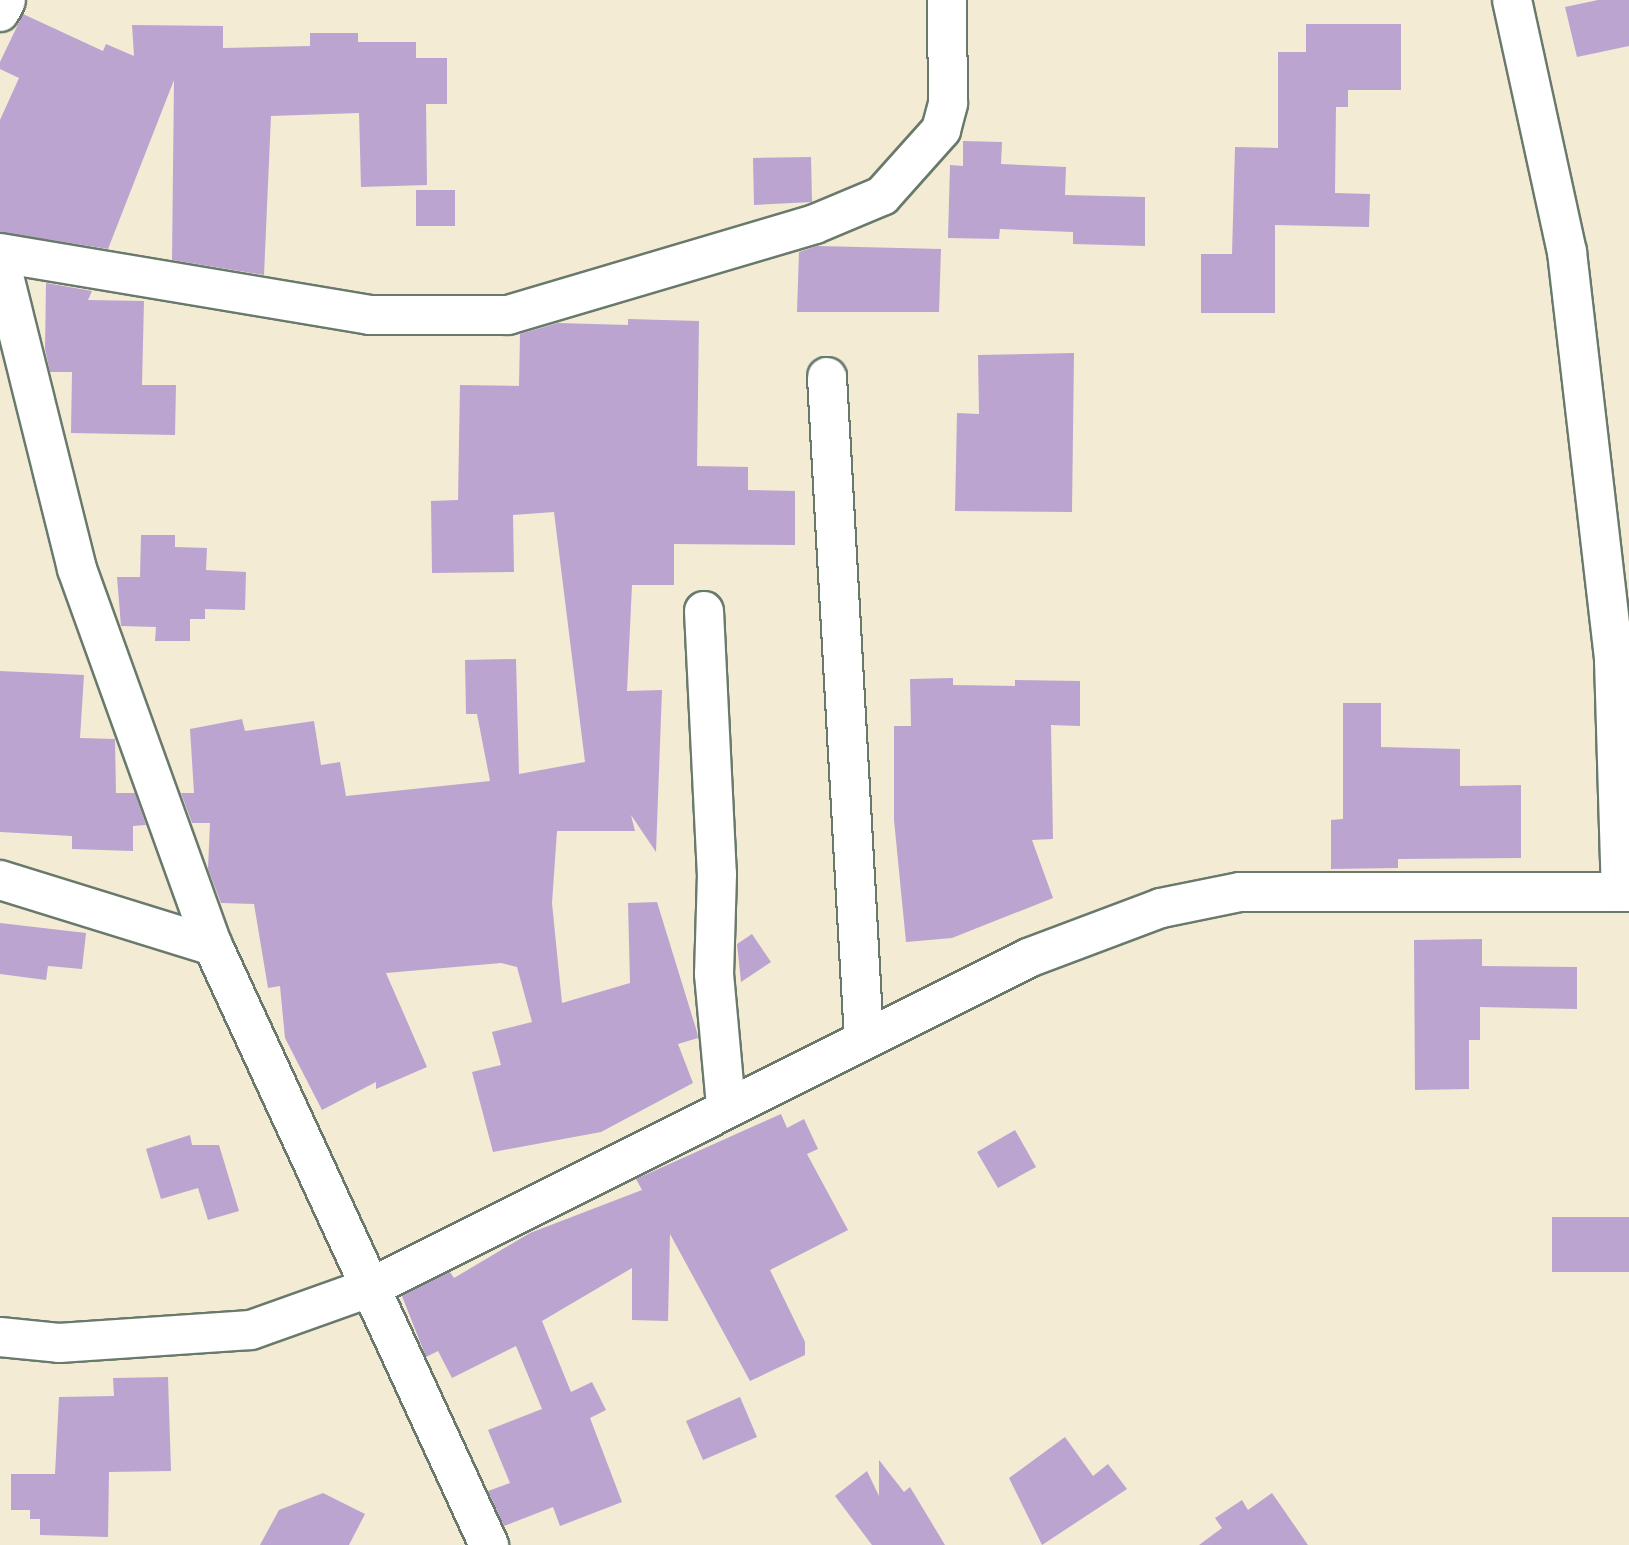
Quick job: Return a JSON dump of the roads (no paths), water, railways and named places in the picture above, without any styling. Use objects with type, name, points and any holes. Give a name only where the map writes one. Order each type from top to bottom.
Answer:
[{"type":"street","points":[[0,12],[6,0]]},
{"type":"street","points":[[0,253],[369,315],[508,315],[816,224],[882,196],[941,130],[948,103],[947,0]]},
{"type":"street","points":[[0,1337],[59,1343],[251,1331],[372,1287],[726,1105],[1028,958],[1161,908],[1240,892],[1625,892],[1614,660],[1567,252],[1512,0]]},
{"type":"street","points":[[0,260],[77,569],[213,946],[489,1545]]},
{"type":"street","points":[[827,377],[864,1038]]},
{"type":"street","points":[[704,611],[717,874],[714,974],[726,1105]]},
{"type":"street","points":[[0,880],[213,946]]}]
